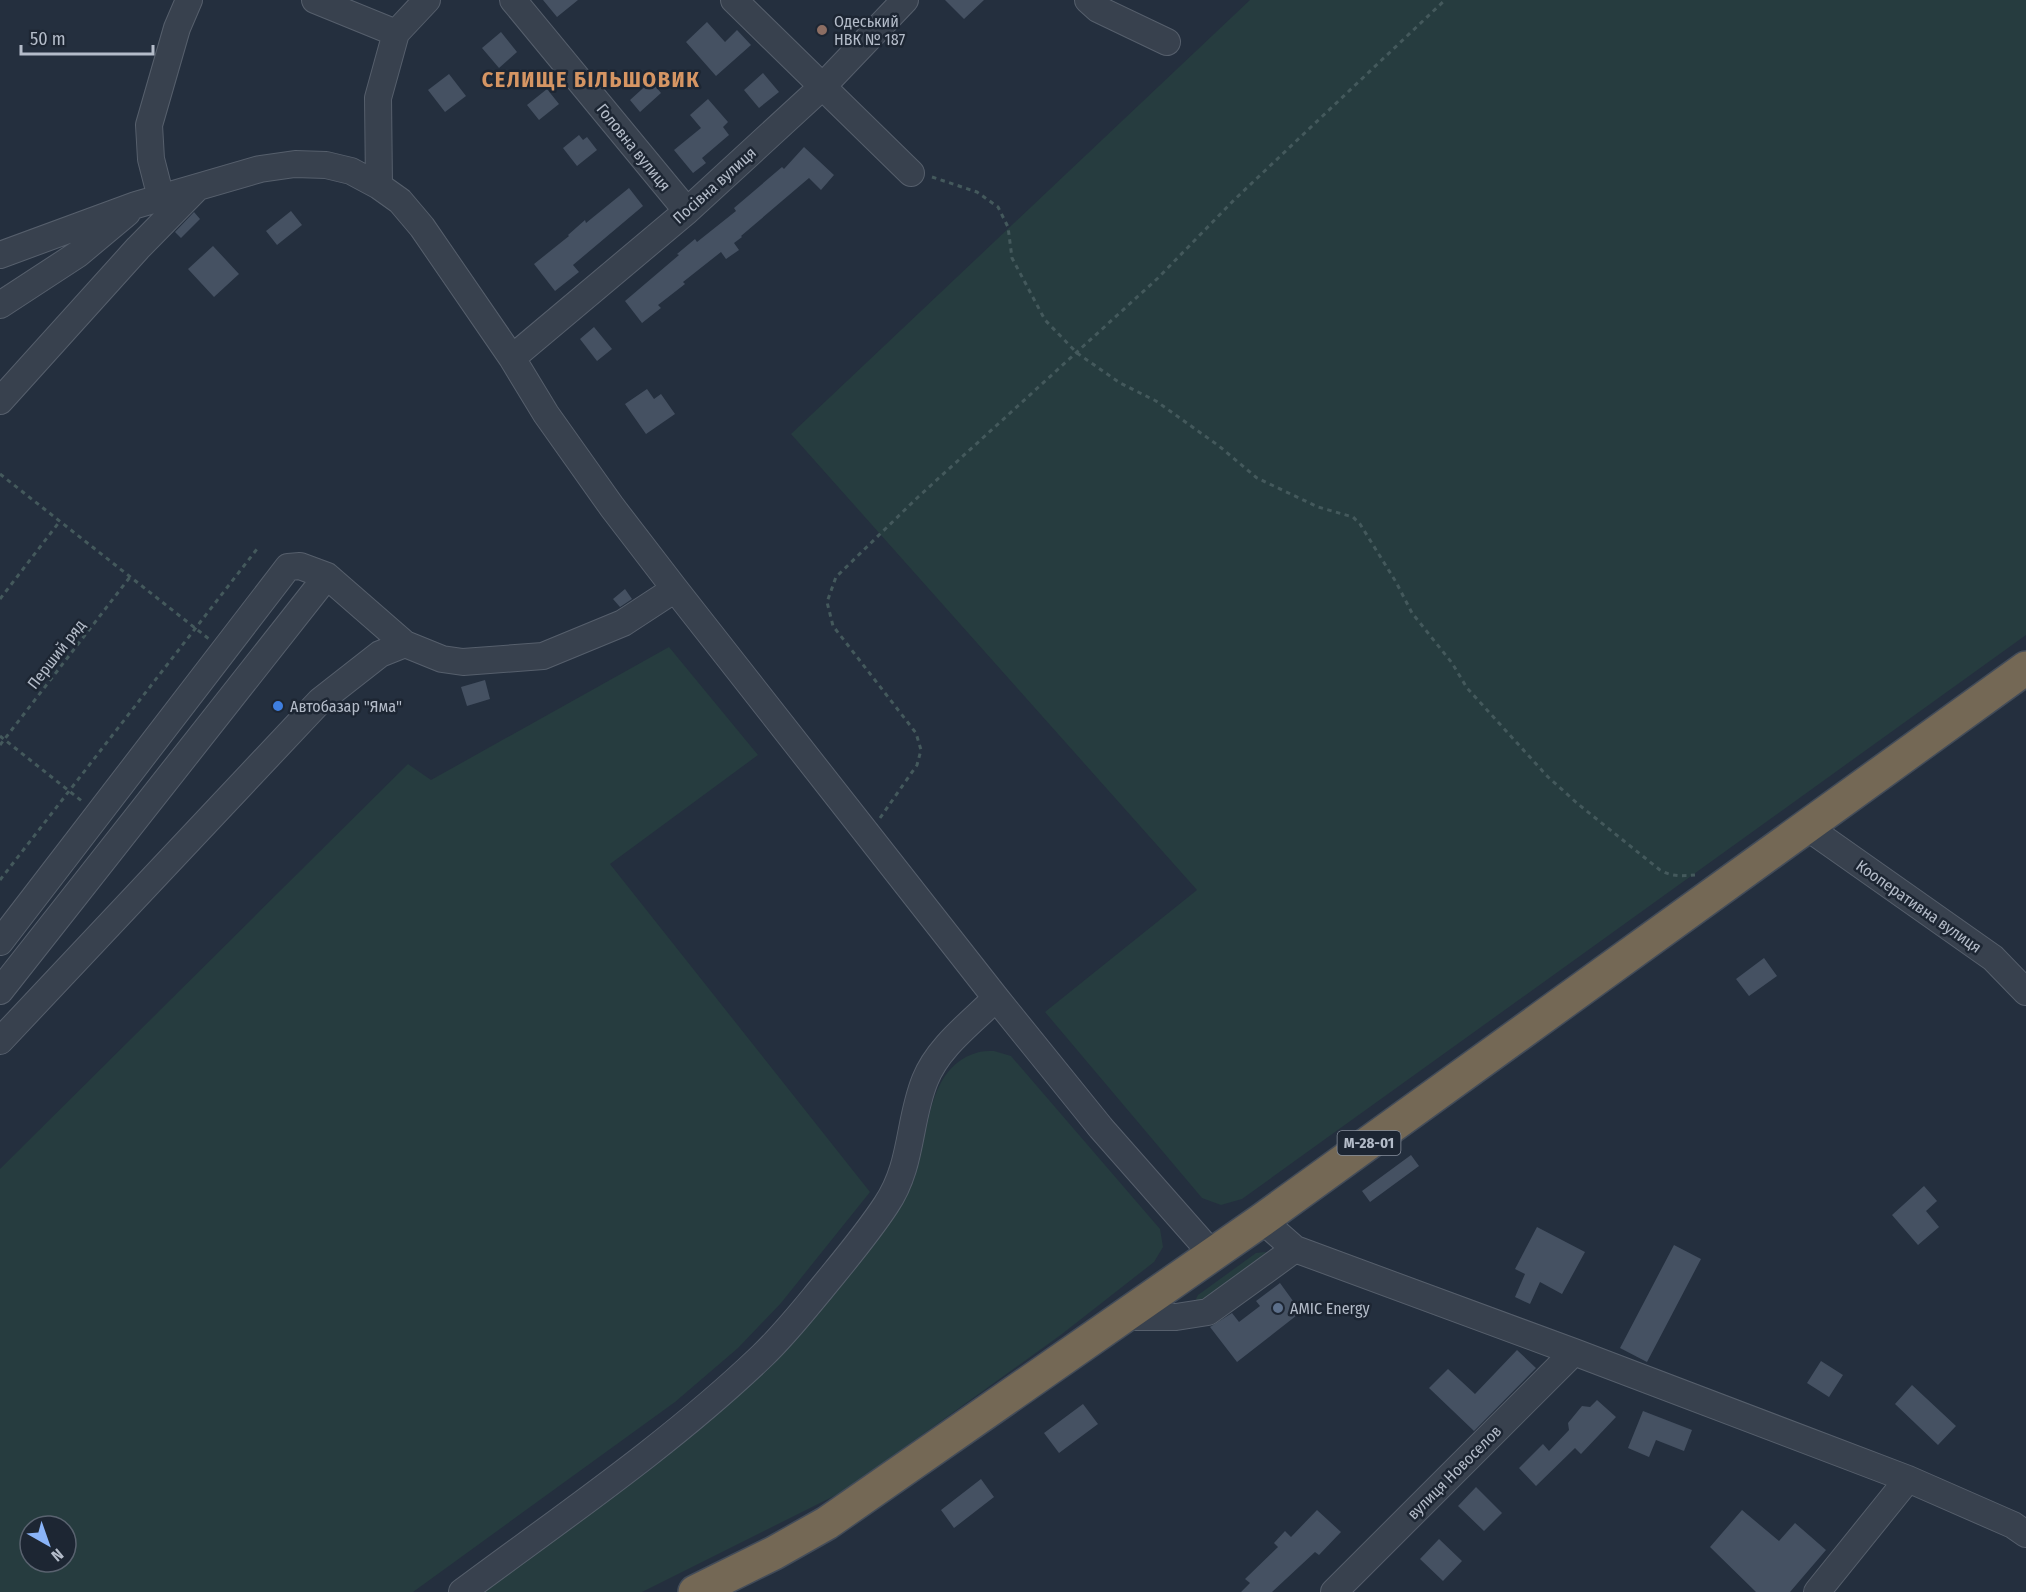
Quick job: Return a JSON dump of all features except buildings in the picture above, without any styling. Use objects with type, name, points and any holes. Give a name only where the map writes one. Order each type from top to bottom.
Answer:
[{"type":"highway","name":"М-28-01","points":[[706,1589],[827,1524],[1213,1255],[2026,669]]},
{"type":"street","points":[[160,198],[151,159],[149,125],[177,28],[189,0]]},
{"type":"street","points":[[315,0],[396,33]]},
{"type":"street","points":[[379,186],[378,98],[396,33],[427,0]]},
{"type":"street","name":"Головна вулиця","points":[[513,0],[687,211]]},
{"type":"street","points":[[734,0],[911,173]]},
{"type":"street","name":"Посівна вулиця","points":[[512,358],[687,211],[823,86],[905,0]]},
{"type":"street","points":[[1088,0],[1098,9],[1167,42]]},
{"type":"street","points":[[0,255],[136,205],[260,169],[295,164],[326,165],[351,171],[379,186],[400,201],[422,227],[512,358],[546,414],[612,507],[675,589],[1101,1128],[1213,1255]]},
{"type":"street","points":[[0,401],[138,248],[199,187]]},
{"type":"street","points":[[0,305],[78,254],[136,205]]},
{"type":"street","points":[[0,942],[288,567],[300,566],[327,576],[405,644],[442,659],[463,662],[543,656],[623,623],[675,589]]},
{"type":"street","points":[[0,991],[327,576]]},
{"type":"street","points":[[0,1041],[320,701],[380,654],[405,644]]},
{"type":"street","name":"Кооперативна вулиця","points":[[1807,827],[1993,958],[2026,992]]},
{"type":"street","points":[[462,1592],[651,1451],[710,1403],[764,1354],[802,1313],[880,1214],[900,1180],[908,1157],[925,1081],[932,1066],[943,1050],[996,998]]},
{"type":"street","points":[[1262,1220],[1295,1249],[1908,1479],[2013,1525],[2026,1534]]},
{"type":"street","points":[[1124,1317],[1176,1317],[1208,1312],[1295,1249]]},
{"type":"street","name":"вулиця Новоселов","points":[[1334,1592],[1574,1352]]},
{"type":"street","points":[[1817,1592],[1908,1479]]},
{"type":"path","points":[[868,835],[917,765],[921,750],[916,733],[833,626],[827,603],[836,577],[917,498],[1158,278],[1234,200],[1445,0]]},
{"type":"path","points":[[911,173],[977,192],[998,207],[1008,226],[1012,258],[1045,320],[1077,353],[1120,382],[1156,401],[1219,446],[1257,478],[1318,507],[1353,517],[1360,524],[1396,582],[1412,613],[1452,663],[1467,688],[1548,777],[1660,870],[1668,875],[1706,876],[1723,887]]},
{"type":"path","points":[[0,474],[224,651]]},
{"type":"path","points":[[0,599],[60,521]]},
{"type":"path","points":[[0,880],[257,549]]},
{"type":"path","name":"Перший ряд","points":[[0,745],[130,577]]},
{"type":"path","points":[[0,736],[98,815]]},
{"type":"green space","points":[[1250,0],[2026,0],[2026,635],[1242,1199],[1221,1205],[1202,1198],[1045,1012],[1197,890],[791,434]]},
{"type":"green space","points":[[669,647],[758,755],[610,864],[870,1192],[781,1303],[738,1348],[675,1402],[413,1592],[0,1592],[0,1169],[408,764],[431,780]]},
{"type":"green space","points":[[994,1051],[1011,1056],[1160,1229],[1163,1247],[1154,1262],[1062,1334],[844,1491],[642,1592],[484,1592],[673,1451],[744,1390],[789,1346],[886,1228],[905,1199],[917,1172],[936,1092],[945,1075],[958,1062],[976,1053]]},
{"type":"green space","points":[[1256,1253],[1268,1253],[1205,1303],[1198,1303],[1196,1299],[1198,1295]]},
{"type":"place","name":"Одеський НВК № 187","points":[[822,30]]},
{"type":"place","name":"Автобазар \"Яма\"","points":[[278,706]]},
{"type":"place","name":"AMIC Energy","points":[[1278,1308]]},
{"type":"district","name":"СЕЛИЩЕ БІЛЬШОВИК","points":[[591,79]]}]
